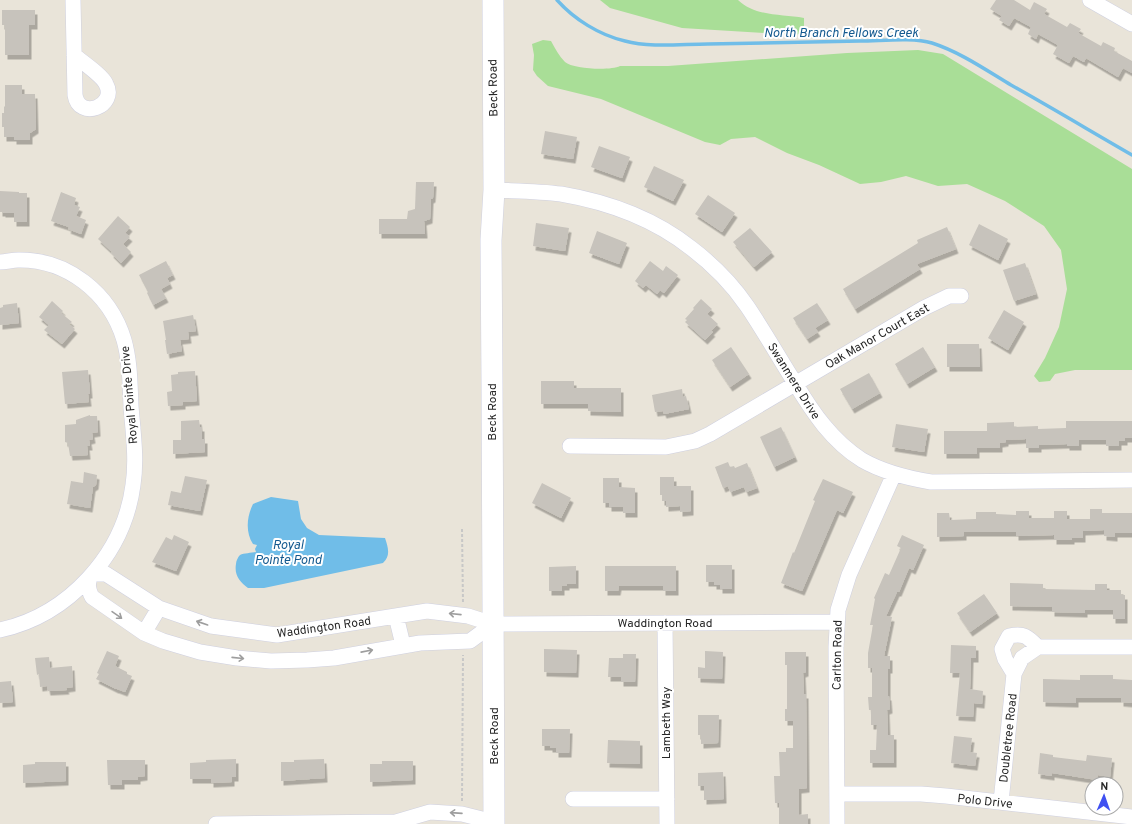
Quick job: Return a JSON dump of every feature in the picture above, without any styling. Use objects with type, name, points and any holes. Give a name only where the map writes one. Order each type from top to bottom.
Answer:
[{"type":"main road","name":"Beck Road","points":[[493,0],[494,190],[491,240],[493,823]]},
{"type":"street","points":[[73,0],[74,55]]},
{"type":"street","points":[[1090,0],[1132,24]]},
{"type":"street","name":"Swanmere Drive","points":[[494,190],[540,192],[586,199],[634,214],[671,234],[705,259],[736,291],[747,306],[818,420],[838,442],[862,460],[894,474],[931,482],[1132,480]]},
{"type":"street","name":"Royal Pointe Drive","points":[[0,262],[18,260],[38,262],[58,267],[76,276],[89,285],[112,311],[125,341],[128,361],[135,456],[134,483],[122,527],[106,556],[91,576],[72,594],[57,605],[35,618],[11,628],[0,630]]},
{"type":"street","name":"Oak Manor Court East","points":[[570,446],[666,447],[695,441],[710,434],[924,308],[949,296],[961,296]]},
{"type":"street","name":"Carlton Road","points":[[837,824],[838,610],[849,575],[894,474]]},
{"type":"street","points":[[106,556],[106,567],[111,576]]},
{"type":"street","points":[[92,597],[88,582],[91,576],[101,574],[111,576]]},
{"type":"street","name":"Waddington Road","points":[[111,576],[159,608],[211,626],[277,635],[427,611],[463,615],[493,624],[837,622]]},
{"type":"street","points":[[72,594],[77,592],[88,594],[144,633],[163,640],[200,652],[236,658],[271,661],[334,658],[403,645],[470,641],[493,624]]},
{"type":"street","points":[[144,633],[159,608]]},
{"type":"street","points":[[396,616],[403,645]]},
{"type":"street","name":"Lambeth Way","points":[[665,623],[667,824]]},
{"type":"street","points":[[1014,674],[1005,659],[1002,649],[1009,636],[1020,634],[1029,638],[1038,647],[1132,647]]},
{"type":"street","name":"Doubletree Road","points":[[1001,802],[1014,674],[1022,658],[1038,647]]},
{"type":"street","name":"Polo Drive","points":[[837,794],[921,794],[1132,817]]},
{"type":"street","points":[[573,800],[667,799]]},
{"type":"street","points":[[216,824],[399,823],[430,812],[462,814],[493,823]]},
{"type":"path","points":[[462,529],[463,615]]},
{"type":"path","points":[[462,814],[463,641]]},
{"type":"green space","points":[[600,0],[738,0],[761,12],[804,18],[804,32],[796,35],[682,28],[610,8]]},
{"type":"green space","points":[[543,40],[551,41],[565,62],[583,68],[668,66],[847,53],[918,50],[943,54],[1132,169],[1132,370],[1075,370],[1055,374],[1050,381],[1039,382],[1034,376],[1045,358],[1059,327],[1067,289],[1061,250],[1044,226],[1005,201],[967,184],[938,186],[906,176],[881,182],[860,184],[819,165],[787,153],[755,137],[731,139],[720,145],[705,142],[601,99],[548,86],[533,70],[534,55],[532,44]]},
{"type":"water","name":"Royal Pointe Pond","points":[[271,497],[298,501],[301,519],[307,528],[319,535],[385,538],[388,548],[386,560],[383,563],[264,588],[248,588],[240,581],[237,575],[236,562],[240,555],[256,552],[255,549],[257,545],[253,544],[250,539],[248,529],[249,514],[253,504]]},
{"type":"building","points":[[996,0],[1014,0],[1030,10],[1034,2],[1047,9],[1044,14],[1067,27],[1070,23],[1081,29],[1078,33],[1101,46],[1103,42],[1115,48],[1114,51],[1132,61],[1132,73],[1123,68],[1118,77],[1086,58],[1084,62],[1073,56],[1069,63],[1053,54],[1058,45],[1038,34],[1036,39],[1028,34],[1031,27],[1014,18],[1009,26],[999,20],[1002,16],[990,9]]},
{"type":"building","points":[[2,10],[35,10],[35,25],[29,25],[29,55],[5,55],[5,25],[2,25]]},
{"type":"building","points":[[5,85],[22,85],[22,94],[35,94],[36,129],[30,133],[30,140],[14,140],[14,137],[4,137],[2,113],[4,113],[5,106]]},
{"type":"building","points":[[545,131],[577,137],[573,159],[541,154]]},
{"type":"building","points":[[599,146],[630,157],[622,178],[591,167]]},
{"type":"building","points":[[654,166],[684,180],[673,201],[644,187]]},
{"type":"building","points":[[416,182],[434,182],[430,219],[424,221],[425,234],[379,234],[379,219],[407,219],[408,211],[415,209]]},
{"type":"building","points":[[0,191],[27,193],[27,222],[14,222],[14,213],[0,212]]},
{"type":"building","points":[[61,192],[76,198],[74,205],[80,207],[76,216],[86,220],[81,234],[68,229],[69,227],[51,221]]},
{"type":"building","points":[[708,195],[735,213],[722,232],[695,214]]},
{"type":"building","points":[[118,216],[130,227],[125,233],[130,237],[123,244],[131,252],[121,263],[98,239]]},
{"type":"building","points":[[536,223],[569,228],[565,251],[533,246]]},
{"type":"building","points":[[979,224],[1008,239],[998,260],[969,245]]},
{"type":"building","points":[[947,227],[956,249],[917,264],[920,269],[855,309],[843,289],[918,243],[917,240]]},
{"type":"building","points":[[750,228],[772,252],[754,267],[733,242]]},
{"type":"building","points":[[597,231],[627,243],[619,264],[589,253]]},
{"type":"building","points":[[166,261],[173,275],[167,278],[170,284],[161,289],[166,298],[153,305],[139,275]]},
{"type":"building","points":[[650,261],[663,271],[666,266],[678,275],[664,293],[660,290],[657,294],[646,285],[643,288],[635,281]]},
{"type":"building","points":[[1025,263],[1036,294],[1014,301],[1003,270]]},
{"type":"building","points":[[701,299],[712,309],[707,314],[718,324],[705,340],[685,322],[687,320],[685,319]]},
{"type":"building","points":[[52,301],[63,311],[61,313],[72,322],[69,324],[75,329],[62,344],[44,330],[49,325],[39,317]]},
{"type":"building","points":[[17,303],[19,323],[0,325],[0,308],[3,307],[3,305]]},
{"type":"building","points":[[817,303],[828,320],[815,328],[818,332],[807,339],[793,318]]},
{"type":"building","points":[[1004,310],[1024,322],[1008,350],[988,338]]},
{"type":"building","points":[[193,315],[196,331],[188,332],[189,339],[180,340],[182,351],[167,354],[163,321]]},
{"type":"building","points":[[947,344],[979,344],[980,367],[947,367]]},
{"type":"building","points":[[731,347],[749,374],[730,387],[712,360]]},
{"type":"building","points":[[923,347],[935,367],[907,384],[895,364]]},
{"type":"building","points":[[88,370],[90,394],[88,394],[89,402],[65,404],[62,372]]},
{"type":"building","points":[[195,371],[197,401],[183,402],[183,405],[168,406],[167,392],[172,391],[171,375],[178,374],[178,372]]},
{"type":"building","points":[[869,373],[880,393],[852,409],[840,389]]},
{"type":"building","points":[[541,381],[574,381],[574,388],[621,388],[621,412],[588,411],[588,404],[541,404]]},
{"type":"building","points":[[682,389],[683,397],[686,396],[689,409],[664,414],[663,411],[655,412],[652,395]]},
{"type":"building","points":[[90,415],[97,416],[98,432],[92,433],[93,439],[89,440],[90,446],[87,446],[88,455],[70,456],[68,443],[65,442],[65,425],[76,424],[76,420]]},
{"type":"building","points":[[199,420],[200,427],[202,427],[202,439],[205,439],[205,452],[173,454],[173,440],[181,440],[181,421]]},
{"type":"building","points":[[1066,421],[1132,421],[1132,438],[1125,438],[1125,441],[1119,441],[1119,446],[1106,446],[1106,440],[1079,440],[1079,446],[1067,446],[1067,444],[1039,445],[1039,448],[1026,448],[1026,439],[1006,440],[1006,442],[1000,443],[1000,448],[977,448],[977,454],[944,454],[944,431],[987,431],[987,423],[1014,422],[1014,427],[1038,426],[1038,429],[1066,428]]},
{"type":"building","points":[[896,424],[928,429],[924,452],[892,447]]},
{"type":"building","points":[[781,427],[795,457],[774,467],[760,437]]},
{"type":"building","points":[[728,462],[730,467],[734,466],[735,468],[747,463],[757,488],[746,492],[744,487],[730,492],[728,486],[723,488],[715,467]]},
{"type":"building","points":[[84,472],[97,475],[96,485],[93,487],[90,508],[67,504],[71,481],[83,483]]},
{"type":"building","points":[[185,476],[207,480],[200,511],[168,505],[171,491],[181,493]]},
{"type":"building","points":[[660,477],[674,477],[674,486],[691,486],[691,511],[680,512],[680,506],[666,507],[666,501],[662,501],[662,495],[660,495]]},
{"type":"building","points":[[603,478],[619,478],[619,487],[635,488],[635,513],[623,513],[623,507],[609,507],[609,503],[603,503]]},
{"type":"building","points":[[823,479],[853,492],[843,513],[837,510],[802,591],[781,583],[815,501],[813,500]]},
{"type":"building","points":[[542,483],[571,498],[561,518],[532,503]]},
{"type":"building","points":[[1090,509],[1102,509],[1102,513],[1132,513],[1132,533],[1115,533],[1115,537],[1104,536],[1104,530],[1083,531],[1083,538],[1072,538],[1072,540],[1054,540],[1054,535],[1016,536],[1016,532],[964,532],[964,536],[937,537],[937,513],[949,513],[950,520],[976,519],[976,512],[996,512],[996,514],[1016,515],[1016,511],[1029,511],[1029,518],[1054,518],[1054,511],[1067,511],[1067,519],[1090,519]]},
{"type":"building","points":[[174,535],[189,542],[176,571],[152,562],[166,537],[172,540]]},
{"type":"building","points":[[902,535],[924,545],[913,570],[909,568],[899,592],[897,592],[886,616],[892,617],[884,656],[890,656],[890,669],[888,669],[888,696],[890,709],[887,710],[888,735],[894,735],[894,763],[870,763],[870,750],[876,750],[877,725],[871,725],[871,710],[869,710],[868,697],[872,697],[872,668],[868,668],[868,653],[873,625],[870,625],[874,598],[885,573],[889,575],[901,548],[897,546]]},
{"type":"building","points":[[706,565],[732,565],[732,589],[720,589],[720,585],[714,585],[714,582],[706,582]]},
{"type":"building","points":[[576,566],[576,584],[567,584],[567,586],[562,586],[562,591],[549,591],[549,567]]},
{"type":"building","points":[[605,566],[676,566],[676,591],[663,591],[663,586],[619,586],[618,591],[605,591]]},
{"type":"building","points":[[1010,583],[1043,584],[1043,589],[1095,590],[1095,584],[1107,584],[1107,590],[1121,590],[1121,595],[1125,595],[1125,619],[1113,619],[1113,610],[1085,610],[1085,613],[1052,612],[1052,607],[1010,606]]},
{"type":"building","points":[[984,594],[997,613],[970,632],[957,613]]},
{"type":"building","points":[[951,645],[976,646],[976,658],[971,658],[970,689],[983,691],[982,704],[974,703],[973,717],[956,716],[960,673],[950,673]]},
{"type":"building","points":[[544,649],[577,650],[576,673],[544,672]]},
{"type":"building","points":[[107,651],[119,656],[115,666],[132,676],[125,692],[96,679],[99,674],[97,673]]},
{"type":"building","points":[[705,651],[723,652],[722,679],[698,678],[698,667],[705,668]]},
{"type":"building","points":[[785,652],[806,652],[806,672],[803,673],[804,694],[806,694],[807,788],[799,789],[799,815],[808,814],[808,824],[779,824],[779,803],[775,803],[774,776],[780,776],[779,752],[786,752],[786,748],[793,748],[793,721],[785,721],[785,709],[787,709],[787,665],[785,665]]},
{"type":"building","points":[[623,654],[636,654],[635,682],[621,682],[621,677],[608,677],[609,658],[623,658]]},
{"type":"building","points":[[49,657],[50,668],[72,666],[73,687],[66,688],[67,690],[48,691],[47,686],[40,687],[39,674],[37,675],[35,658]]},
{"type":"building","points":[[1080,675],[1113,675],[1113,679],[1132,680],[1132,703],[1121,702],[1121,698],[1076,698],[1076,703],[1043,702],[1043,679],[1080,680]]},
{"type":"building","points":[[11,681],[13,702],[0,703],[0,682]]},
{"type":"building","points":[[698,715],[719,715],[718,743],[701,744],[701,735],[698,735]]},
{"type":"building","points":[[542,729],[570,729],[569,753],[556,753],[556,748],[542,746]]},
{"type":"building","points":[[954,736],[972,738],[970,752],[977,753],[975,766],[951,763]]},
{"type":"building","points":[[608,740],[640,741],[640,764],[607,763]]},
{"type":"building","points":[[1040,753],[1053,755],[1053,757],[1086,761],[1087,755],[1112,758],[1110,776],[1084,776],[1084,778],[1052,773],[1052,776],[1038,774]]},
{"type":"building","points":[[236,759],[236,777],[232,777],[232,782],[211,783],[211,779],[190,779],[190,763],[206,762],[206,760]]},
{"type":"building","points":[[324,759],[325,778],[281,781],[281,762]]},
{"type":"building","points":[[107,760],[145,760],[145,776],[138,777],[138,780],[122,780],[122,785],[108,785]]},
{"type":"building","points":[[382,761],[413,761],[413,780],[370,782],[370,764],[382,764]]},
{"type":"building","points":[[35,762],[66,762],[66,781],[23,783],[23,765],[35,764]]},
{"type":"building","points":[[723,772],[724,799],[704,800],[704,786],[698,786],[698,773]]},
{"type":"waterway","name":"North Branch Fellows Creek","points":[[557,0],[579,20],[606,35],[635,43],[666,45],[896,40],[915,40],[932,43],[953,51],[973,62],[1132,155]]}]
